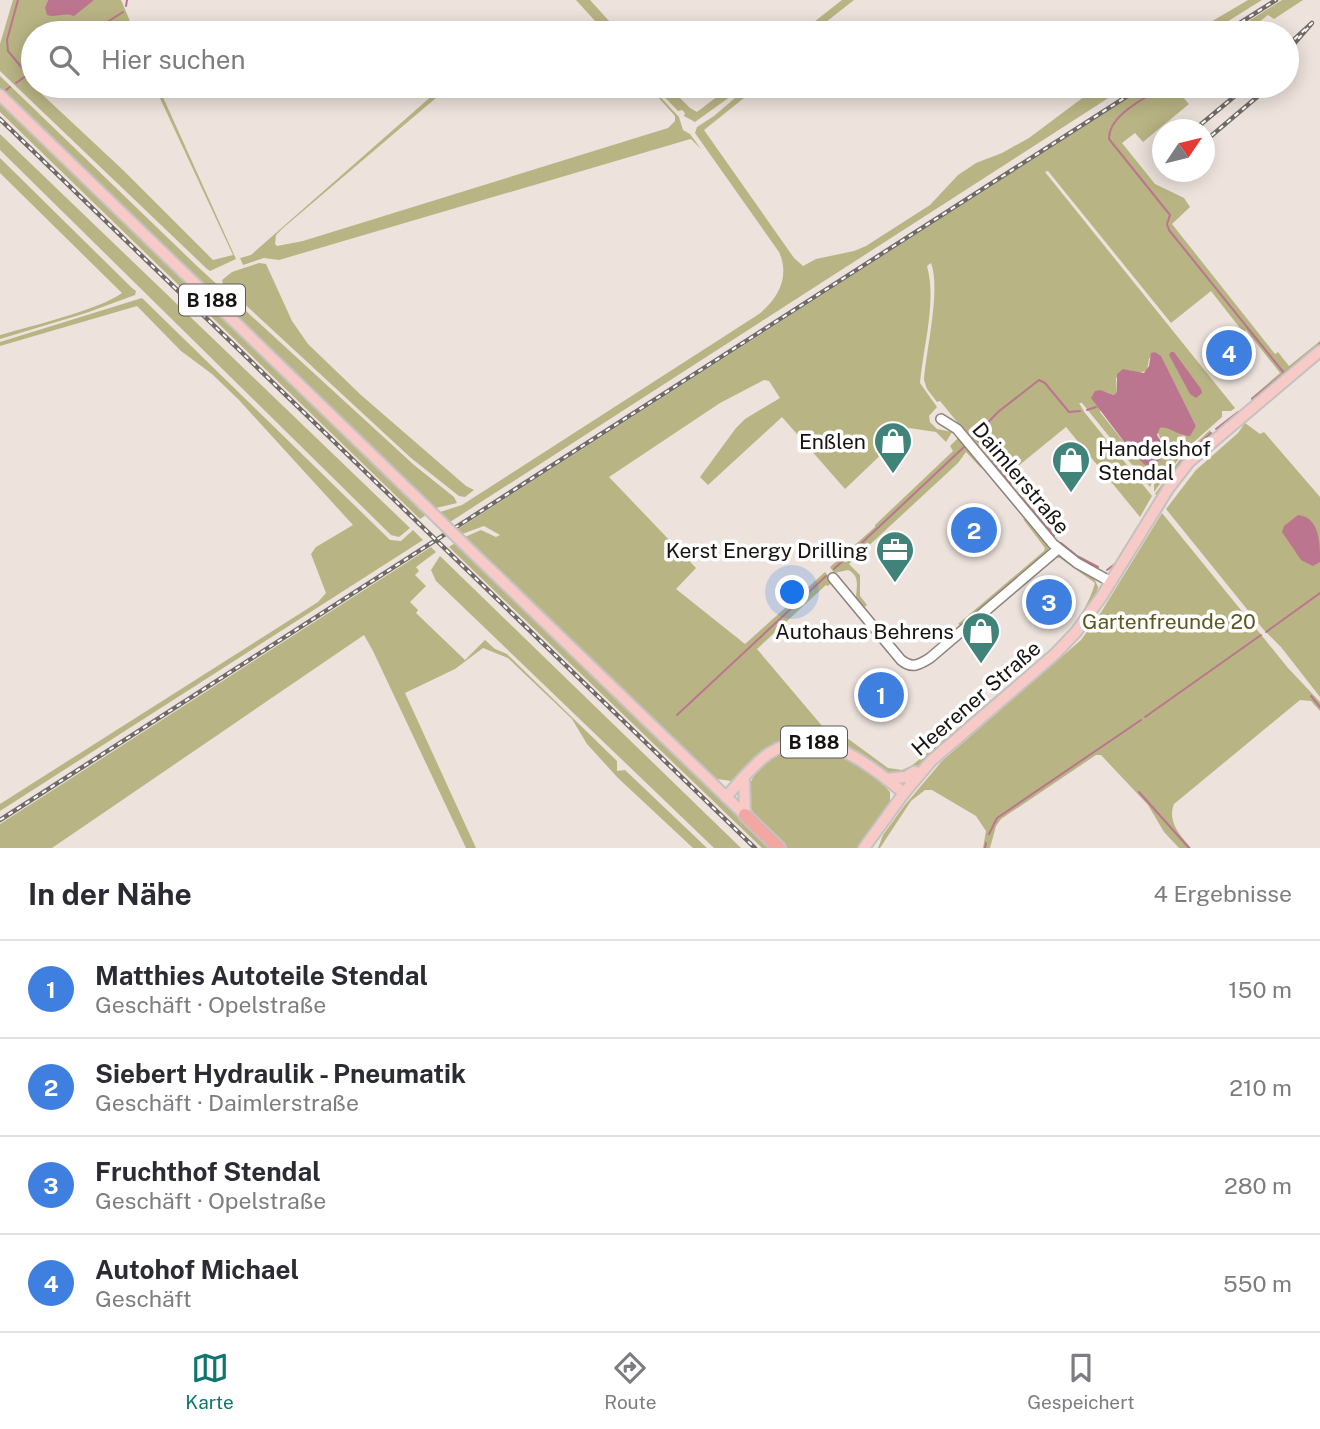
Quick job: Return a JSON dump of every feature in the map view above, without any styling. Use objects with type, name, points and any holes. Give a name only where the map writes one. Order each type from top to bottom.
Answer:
[{"type":"highway","name":"B 188","points":[[745,815],[779,848]]},
{"type":"main road","name":"B 188","points":[[0,95],[745,815]]},
{"type":"main road","name":"Heerener Straße","points":[[864,848],[920,773],[1063,647],[1111,583],[1168,489],[1189,462],[1320,351]]},
{"type":"main road","name":"B 188","points":[[726,796],[765,757],[776,750],[791,744],[812,742],[843,750],[904,793]]},
{"type":"main road","points":[[886,779],[920,773]]},
{"type":"main road","points":[[744,778],[745,815]]},
{"type":"street","name":"Daimlerstraße","points":[[941,419],[957,429],[1058,549],[1111,583]]},
{"type":"street","points":[[833,578],[901,660],[915,666],[930,658],[1058,549]]},
{"type":"green space","points":[[13,0],[48,0],[45,7],[69,14],[94,0],[121,0],[130,21],[21,21],[21,91],[0,71],[0,44]]},
{"type":"green space","points":[[576,0],[590,0],[609,21],[595,21]]},
{"type":"green space","points":[[842,0],[854,0],[827,21],[815,21]]},
{"type":"green space","points":[[1248,0],[1262,0],[1228,21],[1212,21]]},
{"type":"green space","points":[[1282,0],[1303,0],[1274,19],[1268,15],[1260,21],[1249,21]]},
{"type":"green space","points":[[0,76],[198,267],[414,465],[454,497],[457,503],[436,508],[421,496],[0,90]]},
{"type":"green space","points":[[28,98],[46,98],[213,260],[233,255],[160,98],[163,98],[236,259],[210,271]]},
{"type":"green space","points":[[429,98],[436,98],[283,228],[276,235],[275,244],[277,246],[303,241],[668,128],[675,121],[675,116],[659,98],[679,117],[683,130],[690,134],[701,149],[691,139],[687,140],[279,260],[264,258],[243,265],[240,258],[251,255]]},
{"type":"green space","points":[[666,98],[680,98],[697,112],[715,98],[728,98],[695,122],[684,116],[682,110],[678,111]]},
{"type":"green space","points":[[735,98],[744,98],[704,130],[794,258],[803,266],[816,259],[866,246],[930,205],[958,175],[976,163],[1029,138],[1083,98],[1108,98],[450,522],[440,512],[462,505],[759,314],[777,294],[783,278],[779,252],[695,133],[697,127]]},
{"type":"green space","points":[[1128,98],[1184,98],[1189,104],[1171,119],[1152,119],[1152,135],[1143,142],[1135,133],[1122,143],[1152,182],[1184,198],[1190,207],[1172,224],[1275,354],[1278,352],[1289,366],[1320,341],[1320,348],[1254,402],[1251,398],[1280,373],[1246,330],[1243,332],[1211,291],[1171,323],[1048,171],[1045,172],[1235,408],[1222,411],[1222,417],[1186,449],[1154,492],[1154,484],[1159,477],[1155,475],[1150,487],[1082,403],[1079,403],[1152,496],[1140,517],[1066,427],[1007,475],[1013,486],[1056,535],[1051,537],[1014,488],[1012,489],[940,401],[937,402],[924,380],[934,304],[934,274],[931,263],[927,266],[931,294],[920,383],[937,407],[929,416],[930,422],[937,429],[952,432],[946,442],[936,432],[909,428],[845,489],[782,417],[708,485],[700,477],[736,428],[745,419],[780,398],[769,381],[764,380],[720,403],[609,477],[696,568],[676,589],[745,644],[825,572],[833,581],[757,649],[823,727],[847,738],[888,768],[902,770],[911,766],[1042,658],[1080,616],[1095,583],[1060,558],[1036,575],[1035,573],[1055,557],[1060,556],[1094,578],[1098,587],[1096,597],[1065,641],[931,757],[911,771],[893,775],[880,770],[838,743],[807,737],[731,781],[717,779],[649,718],[465,537],[481,530],[496,537],[500,535],[484,526],[462,534],[458,529]],"holes":[[[1155,352],[1161,357],[1196,426],[1185,437],[1171,429],[1160,428],[1157,430],[1163,446],[1138,460],[1100,412],[1106,392],[1114,395],[1117,393],[1116,378],[1129,370],[1137,373],[1147,371],[1149,359]]]},
{"type":"green space","points":[[0,101],[426,515],[420,519],[0,112]]},
{"type":"green space","points":[[0,134],[410,528],[399,537],[391,535],[0,150]]},
{"type":"green space","points":[[0,158],[136,291],[135,295],[0,339],[0,335],[82,311],[122,293],[0,173]]},
{"type":"green space","points":[[259,263],[266,264],[292,321],[308,344],[361,395],[474,490],[465,497],[459,496],[411,458],[223,284],[222,280],[232,272]]},
{"type":"green space","points":[[142,298],[390,540],[401,541],[413,530],[423,540],[0,811],[0,804],[318,602],[326,593],[311,554],[316,547],[353,525],[238,399],[212,374],[181,351],[137,306],[0,346],[0,342]]},
{"type":"green space","points":[[1245,423],[1260,434],[1264,432],[1320,497],[1320,697],[1166,509],[1196,470],[1238,433]]},
{"type":"green space","points":[[1210,430],[1212,436],[1158,496],[1155,494],[1183,455]]},
{"type":"green space","points":[[958,438],[983,465],[981,468],[966,452],[958,463],[849,564],[860,575],[860,596],[867,605],[863,608],[856,599],[855,576],[848,570],[834,573],[830,567],[953,451],[950,446]]},
{"type":"green space","name":"Gartenfreunde 20","points":[[1162,513],[1288,668],[1320,702],[1320,711],[1311,701],[1300,700],[1174,804],[1173,822],[1191,848],[1179,848],[1164,832],[1148,805],[1101,755],[1096,755],[1001,819],[996,826],[990,848],[983,848],[986,831],[976,816],[932,790],[925,790],[911,801],[878,848],[883,835],[904,806],[942,761],[1081,640]]},
{"type":"green space","points":[[1027,518],[1047,543],[1047,552],[958,624],[1044,551],[1045,548],[1023,519]]},
{"type":"green space","points":[[455,543],[773,848],[762,848],[449,547]]},
{"type":"green space","points":[[431,547],[436,552],[416,567],[419,571],[415,575],[426,586],[410,602],[418,610],[416,613],[465,660],[485,640],[495,649],[507,654],[617,761],[617,771],[625,770],[707,848],[693,848],[618,778],[587,744],[572,719],[508,658],[483,648],[455,669],[405,693],[476,848],[466,848],[364,635],[52,848],[0,848],[0,824]]},
{"type":"green space","points":[[440,556],[741,848],[714,848],[436,581],[431,570]]},
{"type":"green space","points":[[802,747],[825,748],[843,755],[869,772],[890,792],[890,804],[860,848],[785,848],[753,812],[748,792],[751,781],[759,770],[779,755]]},
{"type":"shaded area","points":[[48,0],[94,0],[74,16],[54,16],[47,15],[45,7]]},
{"type":"shaded area","points":[[1155,352],[1161,356],[1196,426],[1190,436],[1160,428],[1157,435],[1167,451],[1158,461],[1145,465],[1131,451],[1091,398],[1095,391],[1100,390],[1114,395],[1117,392],[1117,374],[1123,369],[1144,373],[1149,366],[1151,353]]},
{"type":"shaded area","points":[[1174,352],[1201,389],[1202,393],[1196,398],[1190,394],[1169,355]]},
{"type":"shaded area","points":[[1298,515],[1311,521],[1317,532],[1320,562],[1313,566],[1301,560],[1282,532],[1284,526]]},
{"type":"waterway","points":[[18,0],[7,40],[8,51],[21,67]]},
{"type":"waterway","points":[[126,6],[127,0]]},
{"type":"waterway","points":[[109,21],[123,12]]},
{"type":"waterway","points":[[16,83],[21,79]]},
{"type":"waterway","points":[[6,90],[10,87]]},
{"type":"waterway","points":[[1144,98],[1121,115],[1110,130],[1109,139],[1170,215],[1167,224],[1169,230],[1284,373]]},
{"type":"waterway","points":[[1252,399],[1320,344]]},
{"type":"waterway","points":[[973,438],[998,412],[1039,380],[1045,383],[1069,412],[1080,411]]},
{"type":"waterway","points":[[1087,410],[1096,407]]},
{"type":"waterway","points":[[1216,429],[1238,412]]},
{"type":"waterway","points":[[1159,493],[1183,459],[1211,433]]},
{"type":"waterway","points":[[976,438],[1013,488]]},
{"type":"waterway","points":[[834,569],[965,446]]},
{"type":"waterway","points":[[1019,495],[1054,536]]},
{"type":"waterway","points":[[1061,543],[1077,556],[1098,567]]},
{"type":"waterway","points":[[1107,570],[1115,564]]},
{"type":"waterway","points":[[677,715],[826,576]]},
{"type":"waterway","points":[[1266,632],[1320,593]]},
{"type":"waterway","points":[[1145,717],[1261,635]]},
{"type":"waterway","points":[[1311,696],[1320,707]]},
{"type":"waterway","points":[[989,834],[997,818],[1141,720]]},
{"type":"waterway","points":[[1139,792],[1189,848]]},
{"type":"waterway","points":[[985,848],[986,843]]},
{"type":"railway","points":[[1243,21],[1276,0]]},
{"type":"railway","points":[[1299,35],[1312,23],[1299,38]]},
{"type":"railway","points":[[0,820],[1124,98]]},
{"type":"railway","points":[[1207,119],[1233,98]]},
{"type":"railway","points":[[1215,133],[1256,98]]},
{"type":"railway","points":[[0,119],[755,848]]},
{"type":"place","name":"Autohof Michael","points":[[1229,353]]},
{"type":"place","name":"Enßlen","points":[[893,475]]},
{"type":"place","name":"Handelshof Stendal","points":[[1071,494]]},
{"type":"place","name":"Siebert Hydraulik - Pneumatik","points":[[974,530]]},
{"type":"place","name":"Kerst Energy Drilling","points":[[895,584]]},
{"type":"place","name":"Fruchthof Stendal","points":[[1049,602]]},
{"type":"place","name":"Autohaus Behrens","points":[[981,665]]},
{"type":"place","name":"Matthies Autoteile Stendal","points":[[881,695]]}]
